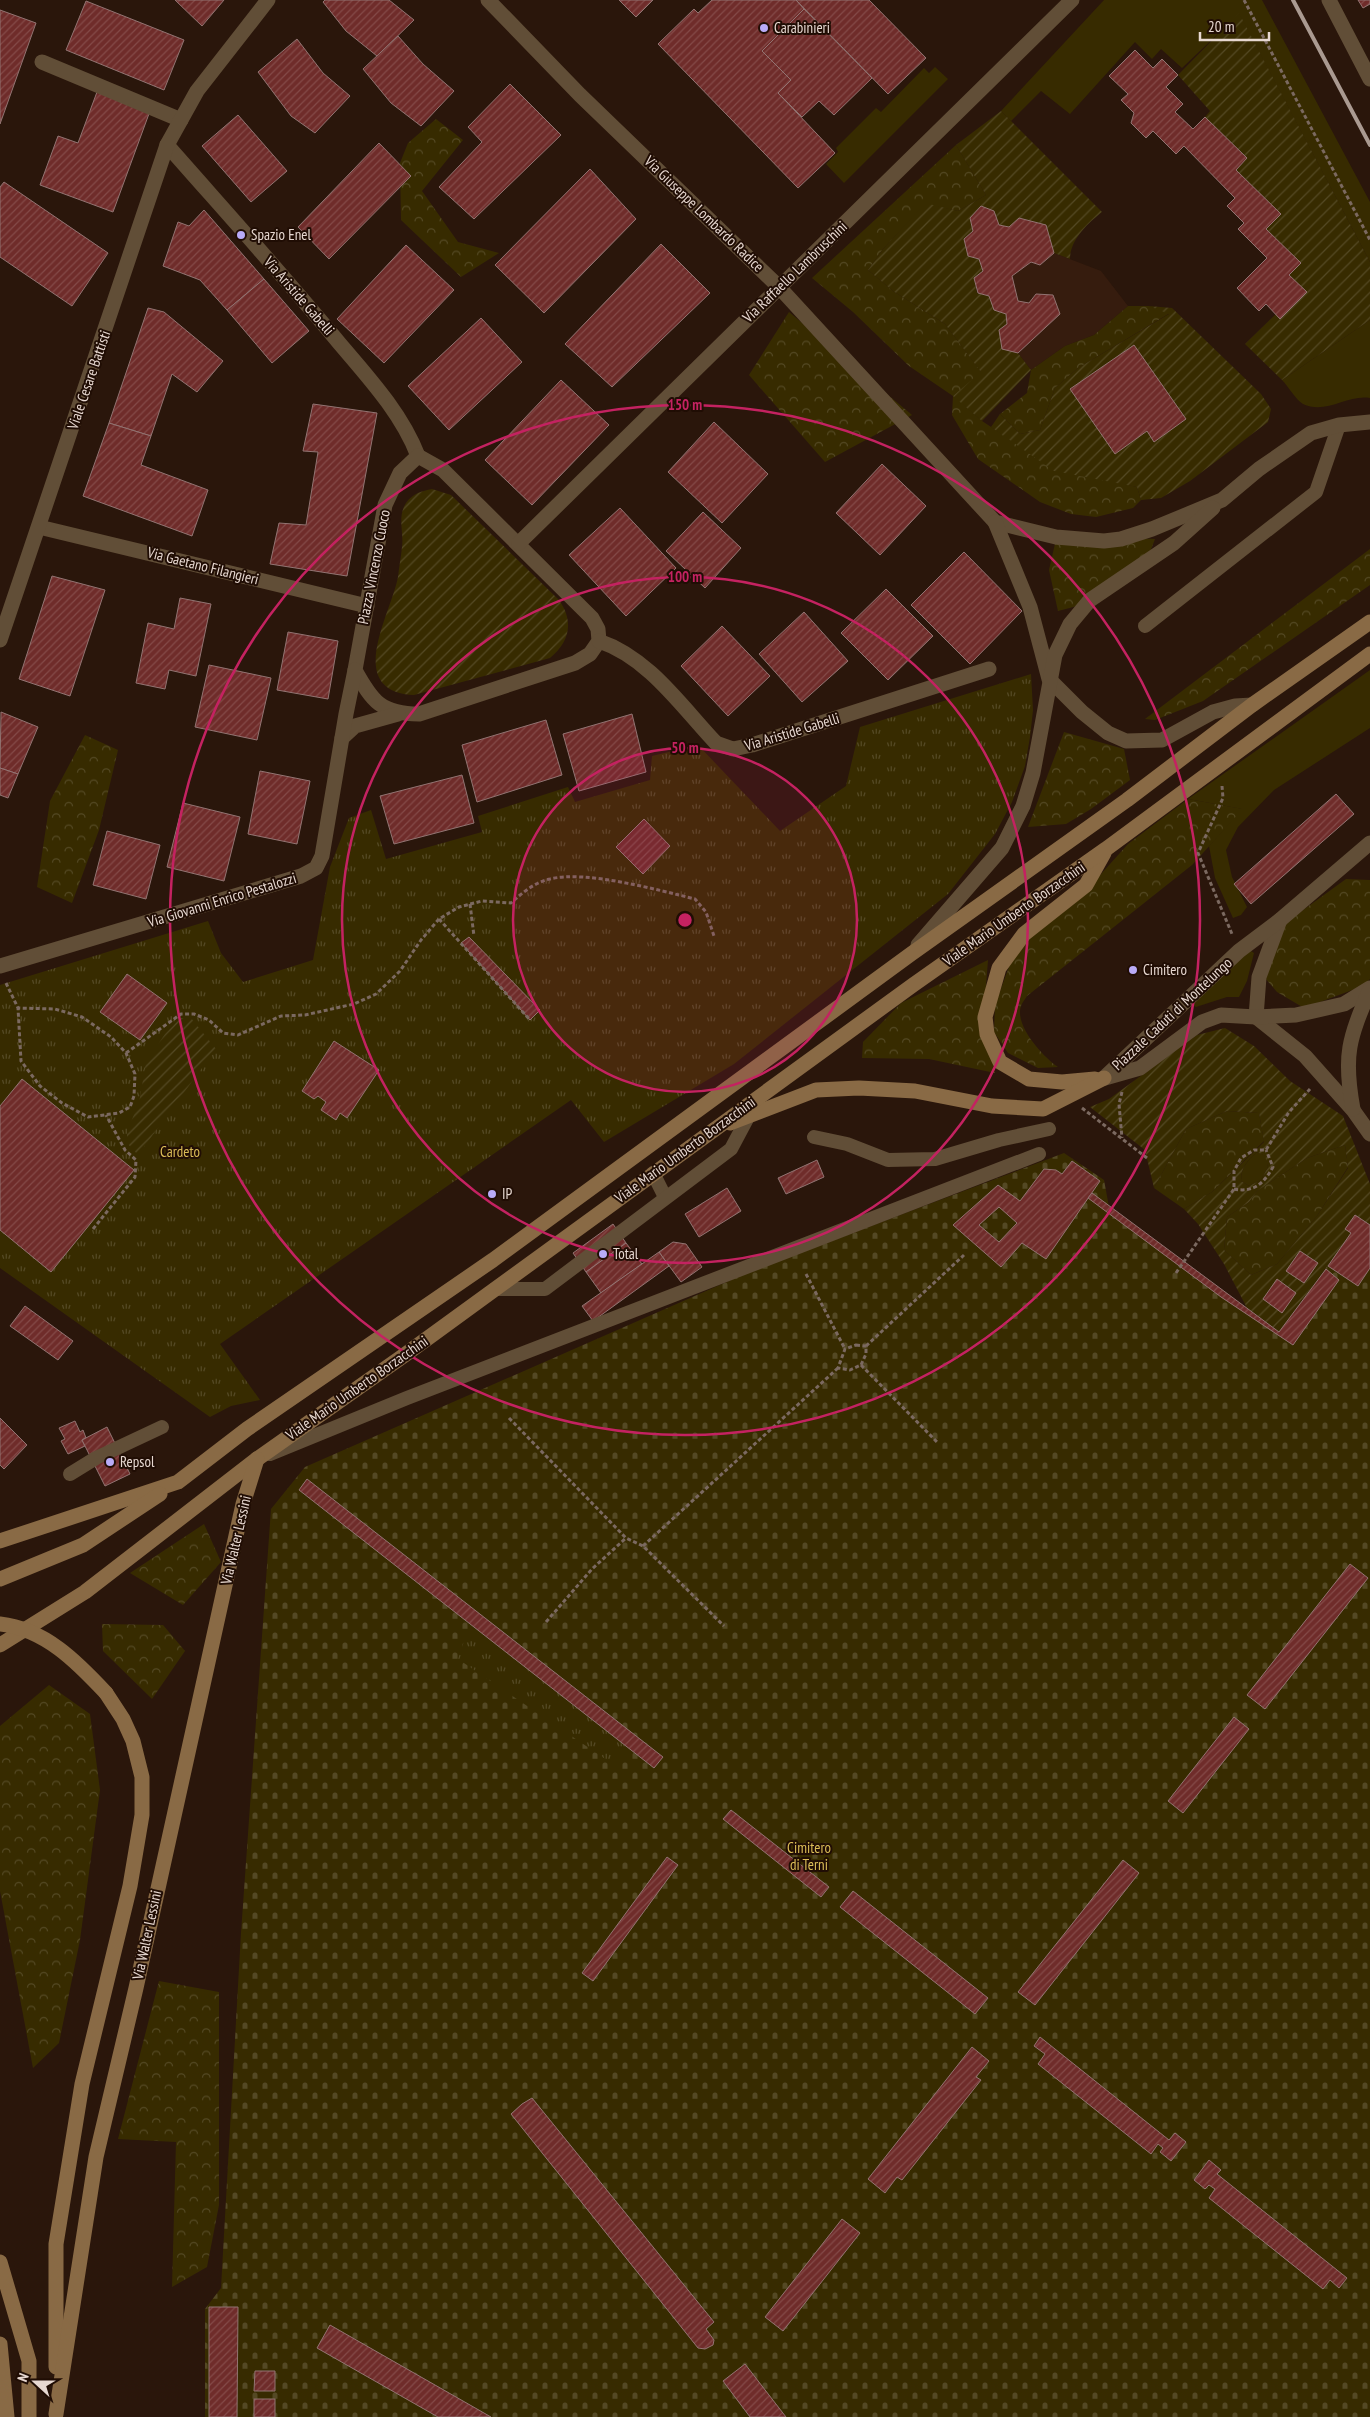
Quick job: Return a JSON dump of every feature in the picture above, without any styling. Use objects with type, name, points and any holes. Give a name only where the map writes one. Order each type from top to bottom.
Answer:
[{"type":"main road","name":"Viale Mario Umberto Borzacchini","points":[[0,1541],[178,1482],[247,1429],[493,1260],[911,954],[1127,800],[1252,705],[1370,622]]},
{"type":"main road","name":"Viale Mario Umberto Borzacchini","points":[[0,1645],[84,1592],[258,1459],[495,1289],[913,984],[1106,849],[1370,654]]},
{"type":"main road","points":[[1104,1078],[1062,1082],[1029,1079],[1000,1062],[987,1034],[985,1017],[999,968],[1024,934],[1086,885],[1106,849]]},
{"type":"main road","points":[[711,1131],[816,1090],[858,1088],[914,1091],[992,1106],[1043,1109],[1104,1078]]},
{"type":"main road","name":"Via Walter Lessini","points":[[56,2416],[96,2157],[136,1988],[243,1504],[258,1459]]},
{"type":"main road","points":[[0,1580],[83,1545],[178,1482]]},
{"type":"main road","name":"Via Walter Lessini","points":[[0,1624],[40,1637],[60,1648],[79,1663],[106,1693],[123,1719],[133,1741],[142,1777],[142,1815],[130,1886],[82,2084],[56,2244],[56,2416]]},
{"type":"main road","points":[[0,2262],[29,2361],[29,2417]]},
{"type":"main road","points":[[0,2344],[1,2376],[7,2417]]},
{"type":"street","name":"Viale Cesare Battisti","points":[[0,640],[167,145],[197,91],[267,0]]},
{"type":"street","name":"Via Giuseppe Lombardo Radice","points":[[488,0],[580,95],[780,288],[995,522],[1030,607],[1049,679]]},
{"type":"street","name":"Via Raffaello Lambruschini","points":[[519,543],[1072,0]]},
{"type":"street","points":[[1329,0],[1370,79]]},
{"type":"street","points":[[42,62],[181,120]]},
{"type":"street","name":"Via Aristide Gabelli","points":[[167,145],[304,300],[378,390],[411,438],[418,456]]},
{"type":"street","name":"Via Giuseppe Lombardo Radice","points":[[911,954],[1002,848],[1023,806],[1033,773],[1049,679],[1055,656],[1070,624],[1090,600],[1174,543],[1259,469],[1311,433],[1339,425],[1370,422]]},
{"type":"street","points":[[342,738],[356,726],[398,714],[419,714],[575,663],[590,654],[599,641],[598,629],[592,618],[519,543],[443,470],[418,456]]},
{"type":"street","name":"Piazza Vincenzo Cuoco","points":[[355,670],[385,505],[400,473],[418,456]]},
{"type":"street","name":"Via Giuseppe Lombardo Radice","points":[[995,522],[1056,537],[1104,541],[1121,539],[1152,529],[1222,500]]},
{"type":"street","name":"Via Gaetano Filangieri","points":[[39,527],[367,606]]},
{"type":"street","name":"Via Aristide Gabelli","points":[[599,641],[617,647],[640,662],[716,743],[733,750],[989,669]]},
{"type":"street","points":[[355,670],[366,690],[382,707],[398,714]]},
{"type":"street","name":"Via Giovanni Enrico Pestalozzi","points":[[2,966],[301,876],[316,868],[322,856],[355,670]]},
{"type":"street","points":[[1049,679],[1082,712],[1108,733],[1126,740],[1162,740],[1214,712],[1235,706],[1252,705]]},
{"type":"street","name":"Piazzale Caduti di Montelungo","points":[[1104,1078],[1238,951],[1280,920],[1370,843]]},
{"type":"street","points":[[1352,858],[1370,858]]},
{"type":"street","name":"Piazzale Caduti di Montelungo","points":[[1256,1018],[1259,976],[1280,920]]},
{"type":"street","points":[[1354,1110],[1347,1078],[1348,1047],[1370,989]]},
{"type":"street","name":"Piazzale Caduti di Montelungo","points":[[1104,1078],[1140,1068],[1202,1022],[1221,1016],[1256,1018],[1296,1015],[1344,1004],[1370,989]]},
{"type":"street","points":[[1256,1018],[1305,1056],[1354,1110],[1370,1134]]},
{"type":"lane","points":[[1145,626],[1316,492],[1339,425]]},
{"type":"lane","points":[[495,1289],[544,1289],[665,1197],[732,1149],[748,1117]]},
{"type":"lane","points":[[814,1137],[847,1144],[888,1160],[907,1160],[935,1159],[999,1140],[1049,1130]]},
{"type":"lane","points":[[258,1459],[407,1398],[1039,1154]]},
{"type":"lane","points":[[653,1174],[665,1197]]},
{"type":"lane","points":[[70,1474],[96,1458],[162,1427]]},
{"type":"path","points":[[1244,0],[1370,240]]},
{"type":"path","points":[[1217,767],[1224,798],[1198,853],[1238,951]]},
{"type":"path","points":[[126,1053],[181,1014],[194,1014],[209,1020],[223,1033],[238,1035],[281,1016],[305,1015],[354,1004],[376,994],[400,971],[421,940],[439,919],[460,907],[482,901],[511,903],[527,889],[550,879],[585,876],[695,900],[706,912],[714,936]]},
{"type":"path","points":[[470,904],[474,936]]},
{"type":"path","points":[[439,919],[530,1020]]},
{"type":"path","points":[[2,966],[7,986],[18,1008],[21,1061],[40,1086],[62,1103],[88,1117],[119,1113],[130,1107],[134,1096],[135,1074],[126,1053],[111,1037],[82,1017],[55,1009],[18,1008]]},
{"type":"path","points":[[1122,1138],[1119,1104],[1124,1086],[1140,1068]]},
{"type":"path","points":[[1266,1150],[1289,1112],[1322,1075]]},
{"type":"path","points":[[1082,1108],[1147,1158]]},
{"type":"path","points":[[93,1229],[135,1177],[136,1160],[126,1150],[106,1114]]},
{"type":"path","points":[[1176,1273],[1234,1189],[1234,1172],[1241,1158],[1254,1150],[1266,1150]]},
{"type":"path","points":[[1234,1189],[1245,1191],[1264,1183],[1273,1167],[1266,1150]]},
{"type":"path","points":[[838,1368],[850,1370],[861,1365],[866,1354],[866,1346],[964,1255]]},
{"type":"path","points":[[643,1546],[838,1368],[845,1349],[806,1274]]},
{"type":"path","points":[[845,1349],[856,1345],[866,1346]]},
{"type":"path","points":[[861,1365],[937,1442]]},
{"type":"path","points":[[509,1418],[626,1538],[643,1546],[724,1626]]},
{"type":"path","points":[[546,1622],[592,1569],[626,1538]]},
{"type":"shaded area","points":[[1054,253],[1101,271],[1128,306],[1094,335],[1065,346],[1031,370],[1018,353],[1060,314],[1053,295],[1036,294],[1029,303],[1018,301],[1012,276],[1031,262],[1040,265]]},
{"type":"green space","points":[[1104,0],[1262,0],[1370,202],[1370,262],[1239,14],[1182,68],[1161,49],[1152,59],[1135,42],[1070,114],[1041,91],[1011,121],[1001,111]]},
{"type":"green space","points":[[1239,13],[1370,262],[1370,320],[1282,380],[1245,344],[1276,314],[1281,318],[1306,292],[1289,275],[1301,263],[1266,229],[1281,214],[1236,170],[1247,158],[1205,117],[1210,111],[1178,75]]},
{"type":"green space","points":[[935,67],[948,79],[844,183],[826,164],[838,152],[836,148],[876,108],[881,112],[924,68],[929,73]]},
{"type":"green space","points":[[1001,111],[1102,212],[1091,221],[1076,239],[1070,259],[1054,253],[1046,225],[1019,218],[1009,227],[999,225],[994,211],[981,206],[970,218],[973,231],[964,239],[968,256],[979,259],[983,271],[974,278],[977,293],[989,296],[994,310],[1006,314],[1007,324],[999,330],[1002,348],[1018,353],[1031,370],[982,421],[953,396],[981,372],[945,324],[893,291],[868,270],[883,249],[925,203],[958,211],[986,195],[956,145]]},
{"type":"green space","points":[[436,119],[463,140],[422,191],[458,242],[499,253],[461,277],[401,220],[400,163],[408,143]]},
{"type":"green space","points":[[956,145],[986,195],[958,211],[925,204],[883,249],[868,270],[893,291],[945,324],[982,373],[954,396],[982,421],[1017,444],[1111,481],[1137,487],[1141,500],[1133,508],[1096,517],[1071,514],[1040,502],[978,459],[952,415],[953,396],[909,366],[853,312],[812,278]]},
{"type":"green space","points":[[1128,306],[1149,306],[1170,313],[1078,368],[1055,388],[1040,430],[1020,434],[1000,414],[1027,393],[1031,370],[1065,346],[1094,335]]},
{"type":"green space","points":[[1149,306],[1172,308],[1261,394],[1271,409],[1268,422],[1190,481],[1161,498],[1141,500],[1137,487],[1054,471],[991,427],[1000,414],[1020,434],[1040,430],[1055,388],[1078,368],[1169,314]]},
{"type":"green space","points":[[789,312],[912,415],[825,462],[749,375]]},
{"type":"green space","points":[[1370,320],[1370,398],[1353,399],[1320,407],[1312,407],[1300,402],[1282,380]]},
{"type":"green space","points":[[432,489],[451,495],[559,600],[567,616],[568,631],[562,645],[550,658],[414,695],[393,690],[381,680],[376,666],[377,648],[398,577],[402,547],[401,519],[403,508],[415,495]]},
{"type":"green space","points":[[1057,535],[1155,539],[1145,565],[1085,604],[1058,611],[1049,570]]},
{"type":"green space","points":[[1370,549],[1370,585],[1203,701],[1155,720],[1145,719]]},
{"type":"green space","points":[[1370,670],[1370,728],[1274,790],[1238,827],[1226,850],[1232,877],[1247,907],[1241,915],[1233,918],[1215,878],[1209,846],[1242,809],[1188,799]]},
{"type":"green space","name":"Cardeto","points":[[1031,674],[1033,710],[1030,737],[1025,766],[1012,802],[995,834],[948,894],[734,1064],[604,1142],[571,1100],[220,1344],[260,1400],[231,1406],[210,1417],[0,1268],[0,985],[208,921],[221,953],[243,982],[313,960],[330,867],[349,818],[371,810],[386,859],[482,832],[478,816],[568,787],[575,802],[650,780],[652,756],[698,745],[780,831],[846,786],[860,727]]},
{"type":"green space","points":[[1064,732],[1124,749],[1130,780],[1091,809],[1066,824],[1028,827]]},
{"type":"green space","points":[[85,735],[118,750],[99,830],[72,903],[37,887],[50,801]]},
{"type":"green space","points":[[1188,799],[1243,809],[1192,865],[1027,996],[1021,1006],[1022,1022],[1031,1040],[1058,1067],[1038,1068],[1008,1053],[994,1032],[995,1005],[1010,964],[1031,937],[1074,904],[1128,844]]},
{"type":"green space","points":[[1346,879],[1370,880],[1370,979],[1363,986],[1304,1008],[1277,992],[1265,978],[1270,934]]},
{"type":"green space","points":[[1248,949],[1254,953],[1247,981],[1239,997],[1227,997],[1196,1007],[1191,1004]]},
{"type":"green space","points":[[988,960],[984,1012],[995,1073],[929,1059],[862,1058],[863,1042],[901,1003]]},
{"type":"green space","points":[[180,1018],[191,1018],[216,1049],[138,1155],[127,1143],[127,1131],[139,1103],[146,1062],[165,1034]]},
{"type":"green space","points":[[1225,1028],[1254,1046],[1290,1081],[1343,1116],[1370,1184],[1370,1225],[1355,1215],[1346,1229],[1351,1233],[1279,1332],[1247,1308],[1224,1264],[1198,1224],[1184,1209],[1212,1192],[1264,1142],[1259,1113],[1227,1111],[1186,1129],[1154,1188],[1145,1150],[1090,1107],[1109,1099],[1197,1035]],"holes":[[[1345,1145],[1348,1168],[1317,1216],[1277,1264],[1251,1275],[1224,1250],[1227,1217],[1249,1202],[1257,1191],[1307,1158]],[[1257,1152],[1265,1156],[1268,1167],[1261,1180],[1249,1186],[1241,1181],[1242,1172],[1248,1161]]]},
{"type":"green space","points":[[1227,1111],[1259,1113],[1264,1141],[1212,1192],[1184,1209],[1154,1188],[1186,1129]]},
{"type":"green space","points":[[1345,1145],[1348,1167],[1317,1216],[1277,1264],[1251,1275],[1224,1250],[1227,1217],[1249,1202],[1257,1191],[1307,1158]]},
{"type":"green space","points":[[1257,1152],[1266,1156],[1268,1167],[1261,1180],[1249,1186],[1241,1181],[1242,1172],[1248,1161]]},
{"type":"green space","name":"Cimitero di Terni","points":[[1064,1153],[1104,1180],[1109,1207],[1279,1332],[1351,1233],[1346,1229],[1355,1215],[1370,1225],[1370,2417],[205,2417],[205,2309],[221,2288],[241,1933],[271,1509],[305,1467],[747,1273]]},
{"type":"green space","points":[[204,1524],[221,1562],[183,1605],[130,1573]]},
{"type":"green space","points":[[470,1623],[630,1749],[617,1767],[458,1659]]},
{"type":"green space","points":[[102,1624],[163,1625],[185,1651],[152,1699],[103,1651]]},
{"type":"green space","points":[[49,1685],[90,1714],[100,1790],[80,1940],[59,2043],[33,2068],[0,1891],[0,1726]]},
{"type":"green space","points":[[159,1981],[219,1992],[219,2205],[207,2267],[172,2287],[176,2142],[118,2139]]},
{"type":"building","points":[[175,0],[224,0],[202,26]]},
{"type":"building","points":[[325,0],[389,0],[414,20],[377,56],[346,31],[323,2]]},
{"type":"building","points":[[619,0],[653,0],[636,17]]},
{"type":"building","points":[[712,0],[796,0],[804,9],[762,51],[791,80],[778,93],[835,153],[798,188],[658,44],[694,9],[698,13]]},
{"type":"building","points":[[796,0],[869,0],[926,58],[888,94]]},
{"type":"building","points":[[1358,0],[1370,0],[1370,4],[1363,8]]},
{"type":"building","points":[[86,1],[184,40],[164,90],[66,50]]},
{"type":"building","points":[[804,9],[872,78],[834,115],[819,101],[802,117],[778,93],[791,80],[762,51]]},
{"type":"building","points":[[0,10],[36,23],[0,124]]},
{"type":"building","points":[[398,36],[423,64],[454,91],[421,126],[391,103],[363,69]]},
{"type":"building","points":[[297,39],[323,73],[350,96],[315,133],[291,116],[258,72]]},
{"type":"building","points":[[1135,50],[1153,68],[1162,59],[1178,75],[1166,87],[1183,104],[1175,112],[1193,129],[1205,117],[1247,158],[1236,170],[1281,214],[1266,229],[1301,263],[1289,275],[1307,292],[1280,319],[1266,304],[1259,311],[1237,288],[1267,258],[1238,229],[1244,223],[1227,206],[1235,198],[1184,146],[1176,154],[1153,131],[1146,138],[1131,123],[1134,113],[1121,100],[1128,94],[1109,76]]},
{"type":"building","points":[[510,84],[561,135],[474,219],[439,187],[482,142],[468,127]]},
{"type":"building","points":[[97,92],[150,111],[113,212],[40,185],[58,136],[78,143]]},
{"type":"building","points":[[238,115],[287,171],[251,202],[202,146]]},
{"type":"building","points":[[379,143],[411,176],[329,259],[298,227]]},
{"type":"building","points":[[590,169],[636,219],[544,313],[495,265]]},
{"type":"building","points":[[4,182],[108,253],[72,306],[0,257],[0,187]]},
{"type":"building","points":[[981,206],[994,211],[999,225],[1009,227],[1019,218],[1046,225],[1054,253],[1040,265],[1031,262],[1012,276],[1018,301],[1029,303],[1036,294],[1053,295],[1060,314],[1018,353],[1002,349],[999,330],[1007,324],[1006,314],[994,310],[989,296],[978,293],[974,278],[983,271],[979,259],[968,256],[964,239],[973,231],[970,218]]},
{"type":"building","points":[[204,210],[264,279],[227,310],[200,280],[163,266],[178,222],[189,226]]},
{"type":"building","points":[[661,244],[710,293],[612,387],[565,344]]},
{"type":"building","points":[[406,245],[454,290],[384,363],[337,319]]},
{"type":"building","points":[[264,279],[309,331],[272,363],[227,310]]},
{"type":"building","points":[[148,308],[164,312],[223,361],[197,392],[172,374],[151,436],[109,423]]},
{"type":"building","points":[[481,318],[522,362],[449,430],[408,386]]},
{"type":"building","points":[[1134,345],[1186,419],[1154,442],[1147,431],[1115,454],[1070,389]]},
{"type":"building","points":[[561,380],[609,425],[532,505],[485,460]]},
{"type":"building","points":[[313,404],[377,413],[347,576],[270,564],[279,523],[306,525],[318,452],[303,451]]},
{"type":"building","points":[[714,422],[768,474],[722,523],[668,472]]},
{"type":"building","points":[[109,423],[151,436],[141,465],[208,490],[192,536],[83,496]]},
{"type":"building","points":[[882,464],[926,506],[880,555],[836,513]]},
{"type":"building","points":[[620,508],[676,568],[626,616],[569,555]]},
{"type":"building","points":[[703,512],[741,548],[705,588],[666,551]]},
{"type":"building","points":[[964,552],[1022,611],[970,664],[911,605]]},
{"type":"building","points":[[52,576],[105,590],[70,696],[19,679]]},
{"type":"building","points":[[886,589],[933,636],[888,680],[841,633]]},
{"type":"building","points":[[180,598],[211,604],[196,676],[169,670],[165,689],[136,683],[148,623],[174,629]]},
{"type":"building","points":[[804,612],[848,661],[802,702],[759,654]]},
{"type":"building","points":[[722,626],[770,676],[728,716],[681,666]]},
{"type":"building","points":[[288,632],[338,641],[328,699],[277,690]]},
{"type":"building","points":[[209,665],[271,678],[257,740],[195,727]]},
{"type":"building","points":[[1,712],[38,727],[18,774],[0,768]]},
{"type":"building","points":[[632,714],[646,772],[579,791],[563,734]]},
{"type":"building","points":[[546,720],[562,775],[477,802],[462,745]]},
{"type":"building","points":[[0,768],[18,774],[8,798],[0,795]]},
{"type":"building","points":[[260,771],[310,781],[297,844],[248,834]]},
{"type":"building","points":[[462,775],[474,823],[394,844],[380,796]]},
{"type":"building","points":[[1336,794],[1354,814],[1251,904],[1234,884]]},
{"type":"building","points":[[183,803],[240,817],[224,881],[167,867]]},
{"type":"building","points":[[644,819],[670,846],[643,874],[616,847]]},
{"type":"building","points":[[107,831],[160,845],[146,899],[93,885]]},
{"type":"building","points":[[469,937],[540,1010],[530,1020],[461,943]]},
{"type":"building","points":[[127,974],[167,1003],[140,1040],[100,1012]]},
{"type":"building","points":[[334,1041],[379,1070],[347,1118],[340,1113],[336,1120],[321,1110],[326,1102],[318,1096],[314,1099],[302,1091]]},
{"type":"building","points":[[22,1079],[134,1170],[51,1272],[0,1230],[0,1106]]},
{"type":"building","points":[[817,1160],[824,1177],[786,1194],[778,1178]]},
{"type":"building","points":[[1072,1161],[1100,1181],[1046,1259],[1022,1243],[1001,1267],[953,1225],[998,1185],[1020,1201],[1044,1169],[1056,1170],[1062,1174]],"holes":[[[999,1207],[1017,1223],[999,1242],[979,1225]]]},
{"type":"building","points":[[727,1188],[741,1211],[699,1237],[685,1214]]},
{"type":"building","points":[[1092,1193],[1279,1332],[1326,1269],[1339,1280],[1293,1345],[1221,1297],[1088,1198]]},
{"type":"building","points":[[1355,1215],[1370,1225],[1370,1268],[1358,1286],[1328,1266],[1351,1233],[1345,1229]]},
{"type":"building","points":[[613,1224],[626,1243],[586,1272],[573,1253]]},
{"type":"building","points":[[673,1242],[686,1244],[702,1267],[681,1282],[659,1252]]},
{"type":"building","points":[[626,1243],[642,1264],[601,1293],[586,1272]]},
{"type":"building","points":[[1300,1251],[1318,1263],[1304,1283],[1286,1271]]},
{"type":"building","points":[[659,1252],[669,1266],[593,1321],[582,1306]]},
{"type":"building","points":[[1277,1279],[1296,1293],[1282,1313],[1263,1299]]},
{"type":"building","points":[[25,1306],[73,1341],[58,1360],[10,1326]]},
{"type":"building","points":[[0,1418],[27,1445],[4,1469],[0,1465]]},
{"type":"building","points":[[75,1421],[80,1432],[83,1430],[86,1438],[82,1440],[85,1446],[68,1454],[61,1441],[65,1439],[59,1428]]},
{"type":"building","points":[[107,1427],[130,1474],[105,1486],[82,1440]]},
{"type":"building","points":[[307,1479],[663,1757],[654,1768],[299,1490]]},
{"type":"building","points":[[1350,1564],[1368,1578],[1265,1709],[1247,1695]]},
{"type":"building","points":[[1234,1717],[1249,1729],[1183,1813],[1168,1801]]},
{"type":"building","points":[[731,1810],[829,1887],[821,1897],[723,1819]]},
{"type":"building","points":[[667,1857],[678,1865],[593,1981],[582,1973]]},
{"type":"building","points":[[1123,1860],[1139,1873],[1035,2005],[1018,1992]]},
{"type":"building","points":[[853,1891],[988,1998],[975,2014],[840,1907]]},
{"type":"building","points":[[1040,2037],[1169,2140],[1175,2133],[1186,2142],[1171,2161],[1160,2152],[1163,2148],[1158,2144],[1151,2154],[1038,2064],[1045,2054],[1034,2046]]},
{"type":"building","points":[[972,2047],[989,2061],[976,2077],[981,2080],[902,2180],[897,2177],[885,2193],[868,2179]]},
{"type":"building","points":[[532,2098],[714,2322],[706,2329],[714,2340],[713,2345],[705,2349],[698,2348],[511,2114]]},
{"type":"building","points":[[1209,2160],[1221,2170],[1217,2174],[1347,2278],[1339,2288],[1330,2280],[1323,2289],[1209,2198],[1215,2189],[1209,2185],[1205,2189],[1194,2180]]},
{"type":"building","points":[[842,2219],[860,2233],[783,2331],[765,2317]]},
{"type":"building","points":[[209,2307],[238,2307],[237,2417],[209,2417]]},
{"type":"building","points":[[330,2325],[491,2417],[438,2417],[317,2348]]},
{"type":"building","points":[[745,2364],[786,2417],[750,2417],[723,2381]]},
{"type":"building","points":[[255,2371],[275,2371],[275,2391],[254,2391]]},
{"type":"building","points":[[254,2399],[275,2399],[275,2417],[254,2417]]},
{"type":"railway","points":[[1293,0],[1370,145]]},
{"type":"place","name":"Carabinieri","points":[[764,28]]},
{"type":"place","name":"Spazio Enel","points":[[241,235]]},
{"type":"place","name":"Cimitero","points":[[1133,970]]},
{"type":"place","name":"IP","points":[[492,1194]]},
{"type":"place","name":"Total","points":[[603,1254]]},
{"type":"place","name":"Repsol","points":[[110,1462]]}]
